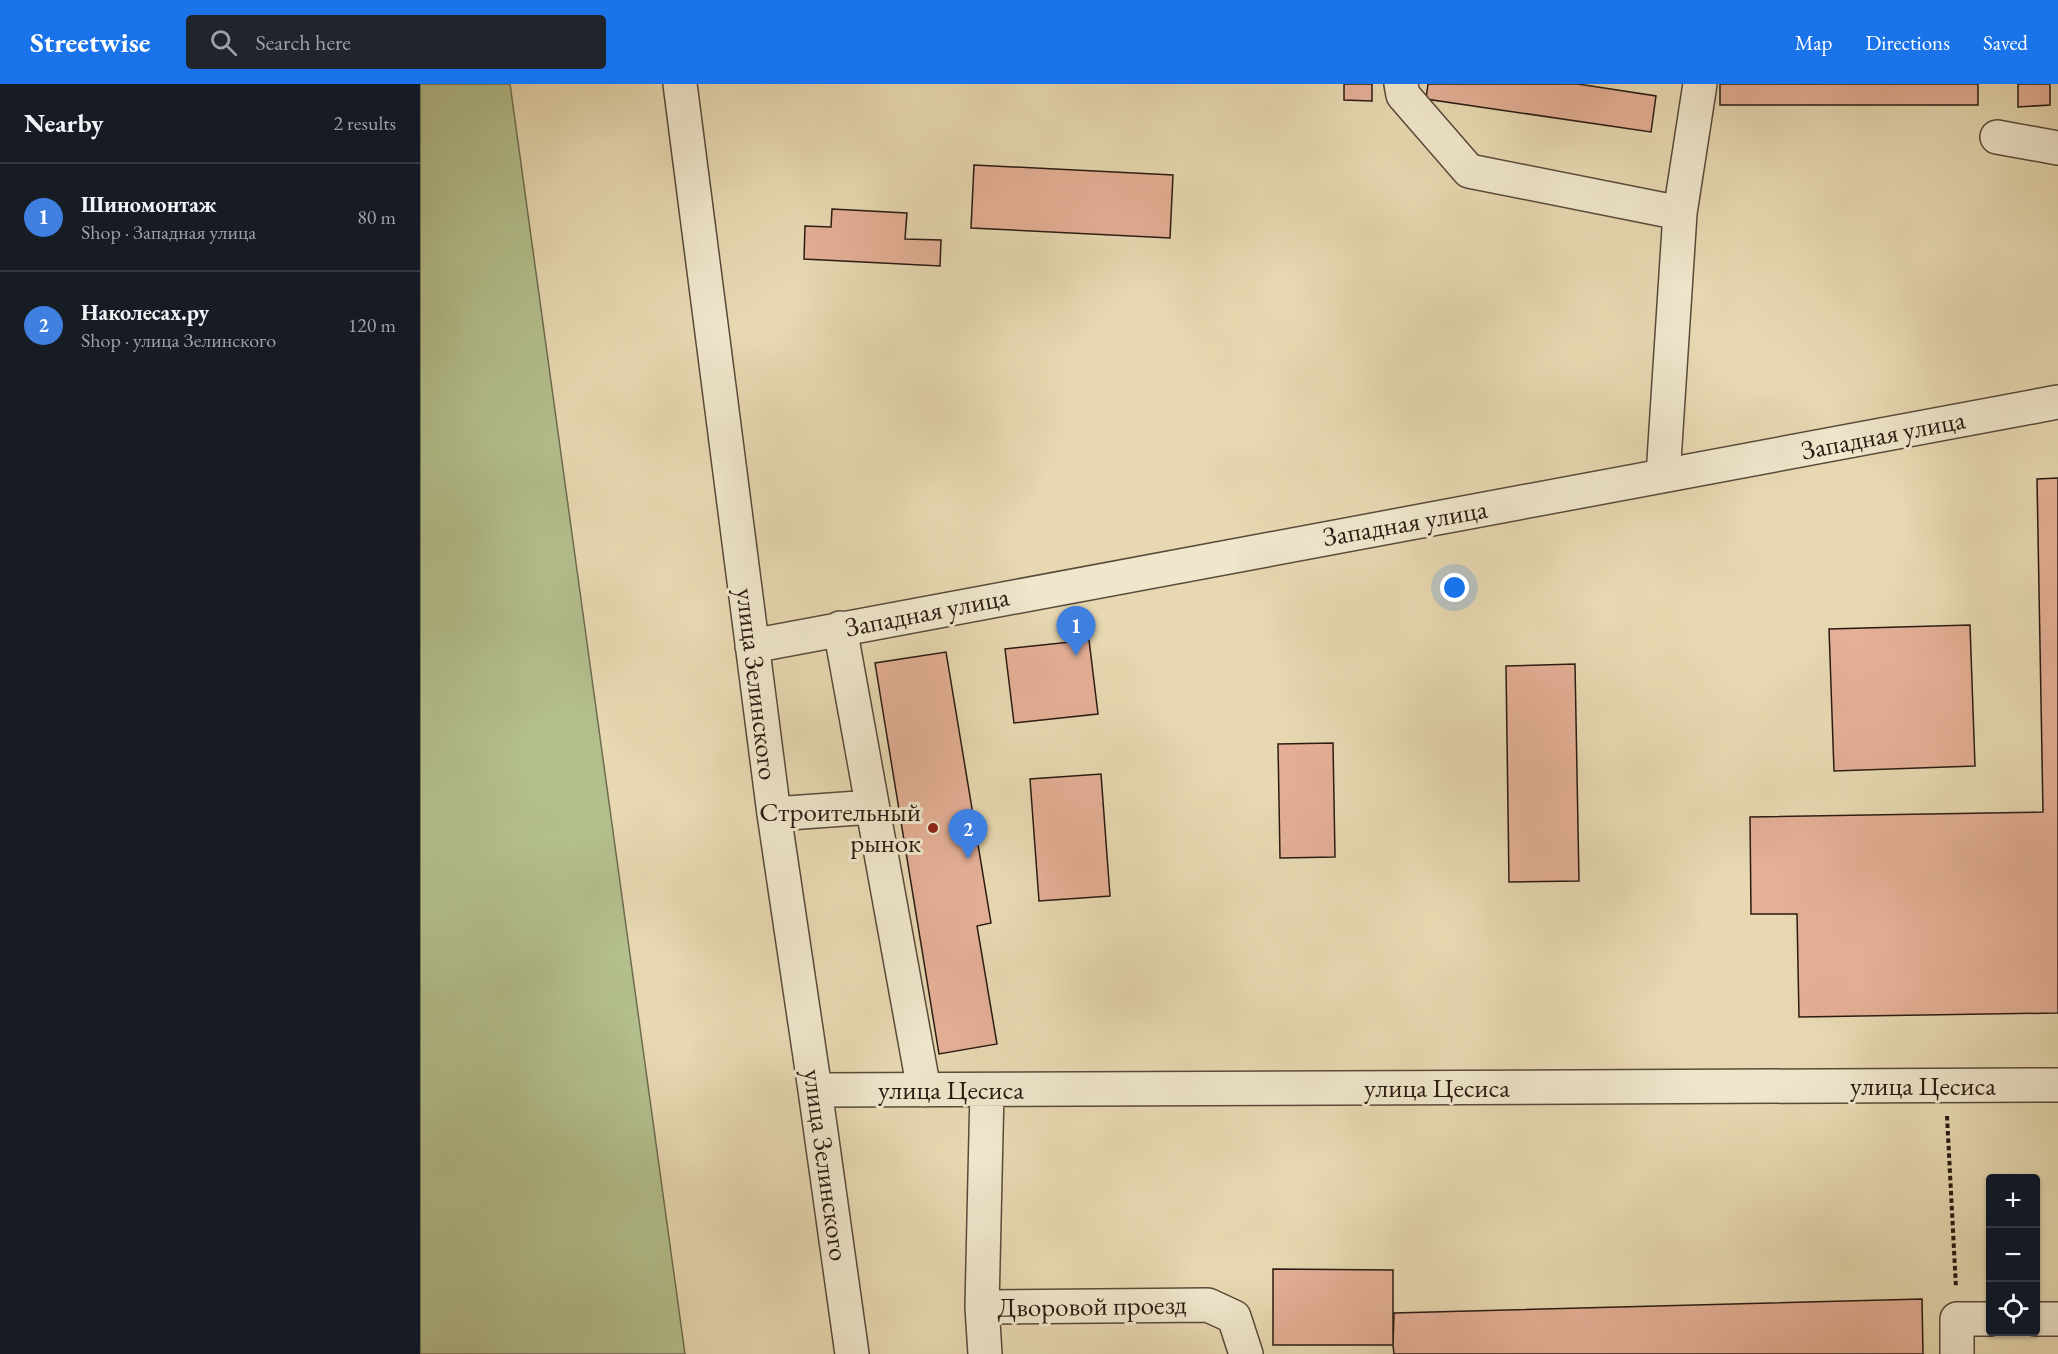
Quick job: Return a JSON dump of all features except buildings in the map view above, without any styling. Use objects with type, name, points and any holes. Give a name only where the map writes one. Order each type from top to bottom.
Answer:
[{"type":"street","points":[[1401,84],[1403,95],[1469,171],[1680,213]]},
{"type":"street","points":[[1663,476],[1680,213],[1694,85]]},
{"type":"street","name":"улица Зелинского","points":[[685,90],[774,814],[852,1354]]},
{"type":"street","points":[[1997,137],[2058,148]]},
{"type":"street","name":"Западная улица","points":[[752,646],[2058,402]]},
{"type":"street","points":[[840,628],[924,1090]]},
{"type":"street","points":[[774,814],[872,807]]},
{"type":"street","name":"улица Цесиса","points":[[815,1090],[2058,1085]]},
{"type":"street","name":"Дворовой проезд","points":[[987,1089],[981,1307],[1208,1305],[1234,1317],[1246,1354]]},
{"type":"street","points":[[981,1307],[985,1354]]},
{"type":"street","points":[[1957,1354],[1958,1319],[1986,1319]]},
{"type":"street","points":[[2040,1319],[2058,1319]]},
{"type":"path","points":[[1946,1086],[1958,1319]]},
{"type":"green space","points":[[420,84],[510,84],[685,1354],[420,1354]]},
{"type":"place","name":"Шиномонтаж","points":[[1076,656]]},
{"type":"place","name":"Строительный рынок","points":[[933,828]]},
{"type":"place","name":"Наколесах.ру","points":[[968,859]]}]
